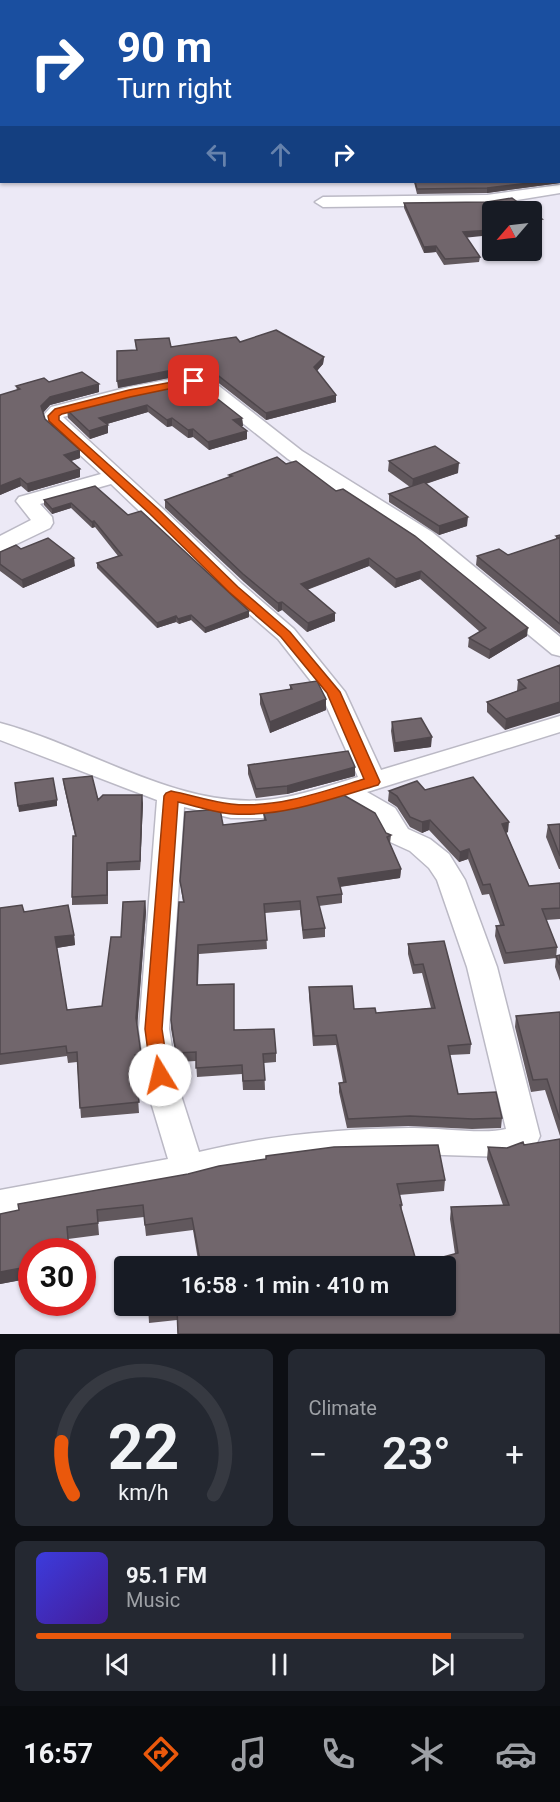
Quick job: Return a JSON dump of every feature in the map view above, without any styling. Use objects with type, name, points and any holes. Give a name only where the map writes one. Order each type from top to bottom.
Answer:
[{"type":"street","points":[[323,202],[487,200],[560,189]]},
{"type":"street","points":[[0,1204],[92,1185],[188,1169],[247,1154],[333,1143],[413,1141],[506,1144],[524,1136],[482,966],[450,880],[439,861],[420,845],[398,835],[386,814],[358,786],[333,692],[286,634],[234,590],[116,476],[54,421],[53,416],[58,411],[129,393],[194,381],[203,382],[296,454],[424,537],[560,649]]},
{"type":"street","points":[[0,545],[42,523],[41,518],[26,501],[116,476]]},
{"type":"street","points":[[0,731],[171,796],[231,809],[266,809],[358,786],[560,724]]},
{"type":"street","points":[[171,796],[153,1029],[163,1089],[188,1169]]},
{"type":"building","points":[[415,183],[530,183],[487,188],[417,189]]},
{"type":"building","points":[[512,198],[516,201],[493,201]]},
{"type":"building","points":[[482,202],[482,231],[463,232],[480,257],[445,259],[436,246],[424,247],[404,203]]},
{"type":"building","points":[[276,330],[324,357],[314,367],[336,395],[266,413],[211,370],[193,366],[117,381],[117,351],[137,350],[135,340],[169,338],[171,347],[236,337],[240,342]]},
{"type":"building","points":[[82,372],[99,384],[50,397],[41,406],[45,419],[80,450],[64,455],[80,469],[27,484],[20,478],[0,486],[0,395],[20,389],[16,386],[44,378],[49,382]]},
{"type":"building","points":[[196,382],[242,418],[233,420],[247,431],[208,442],[193,429],[188,430],[172,418],[167,420],[147,405],[99,418],[108,425],[89,431],[67,410],[116,397],[118,399],[118,397],[130,394]]},
{"type":"building","points":[[435,446],[459,463],[413,479],[389,461]]},
{"type":"building","points":[[277,457],[286,464],[296,461],[336,491],[343,489],[415,536],[528,628],[490,650],[469,638],[486,628],[421,571],[396,579],[369,558],[301,584],[335,613],[308,623],[282,602],[278,603],[243,574],[165,500]]},
{"type":"building","points":[[424,482],[468,517],[439,526],[389,494]]},
{"type":"building","points":[[95,486],[128,515],[141,511],[249,611],[205,628],[191,615],[178,619],[176,616],[157,623],[97,563],[122,555],[94,521],[92,522],[71,503],[52,509],[44,500]]},
{"type":"building","points":[[560,535],[560,624],[477,556],[499,549],[508,555],[559,538],[556,536]]},
{"type":"building","points":[[48,538],[74,558],[22,580],[0,564],[0,552],[16,545],[21,549]]},
{"type":"building","points":[[560,665],[560,702],[506,719],[487,702],[526,688],[518,680]]},
{"type":"building","points":[[317,681],[326,699],[270,722],[260,694],[292,689],[290,685]]},
{"type":"building","points":[[421,718],[432,737],[395,743],[392,722]]},
{"type":"building","points":[[348,751],[355,767],[287,786],[256,789],[248,765]]},
{"type":"building","points":[[92,776],[98,800],[103,795],[142,795],[140,861],[107,863],[107,895],[72,897],[73,836],[76,836],[63,779]]},
{"type":"building","points":[[473,777],[509,822],[502,824],[529,886],[560,883],[560,908],[542,909],[557,947],[506,953],[496,926],[504,925],[490,884],[483,885],[469,849],[460,852],[430,820],[422,822],[410,817],[397,796],[389,791],[417,781],[425,790]]},
{"type":"building","points":[[53,778],[57,800],[18,806],[15,783]]},
{"type":"building","points":[[340,793],[375,813],[386,833],[391,835],[387,837],[401,869],[338,878],[342,894],[317,897],[325,928],[303,930],[300,901],[264,904],[267,940],[198,945],[197,985],[234,984],[234,1030],[274,1029],[276,1053],[263,1054],[265,1080],[243,1081],[242,1065],[196,1068],[196,1052],[176,1053],[171,1020],[179,902],[184,902],[180,881],[185,812],[220,809],[223,825],[266,820],[263,811]]},
{"type":"building","points":[[560,824],[560,856],[548,825]]},
{"type":"building","points":[[145,901],[136,1018],[141,1054],[135,1055],[139,1102],[80,1108],[77,1052],[67,1053],[66,1046],[0,1054],[0,908],[22,905],[24,912],[68,905],[74,935],[55,937],[67,1010],[102,1006],[111,937],[121,937],[123,902]]},
{"type":"building","points":[[444,941],[471,1044],[448,1046],[458,1094],[496,1092],[502,1118],[410,1116],[348,1119],[339,1083],[346,1082],[336,1035],[314,1036],[309,987],[352,986],[354,1009],[375,1008],[376,1013],[435,1008],[423,964],[414,965],[408,944]]},
{"type":"building","points":[[560,1012],[560,1120],[547,1079],[533,1080],[516,1016]]},
{"type":"building","points":[[560,1139],[560,1334],[178,1334],[177,1316],[456,1316],[456,1256],[447,1256],[458,1253],[451,1207],[509,1205],[488,1147],[507,1148],[523,1142],[524,1145]]},
{"type":"building","points":[[438,1145],[445,1180],[397,1184],[402,1205],[400,1205],[415,1256],[199,1256],[192,1218],[145,1225],[143,1205],[97,1210],[98,1223],[67,1227],[68,1238],[18,1238],[18,1269],[0,1272],[0,1214],[19,1210],[18,1204],[266,1159],[266,1156],[334,1147]]},
{"type":"route","points":[[160,1075],[153,1029],[171,796],[231,809],[266,809],[321,797],[373,782],[333,692],[286,634],[234,590],[154,511],[54,421],[53,416],[58,411],[129,393],[194,381]]}]
